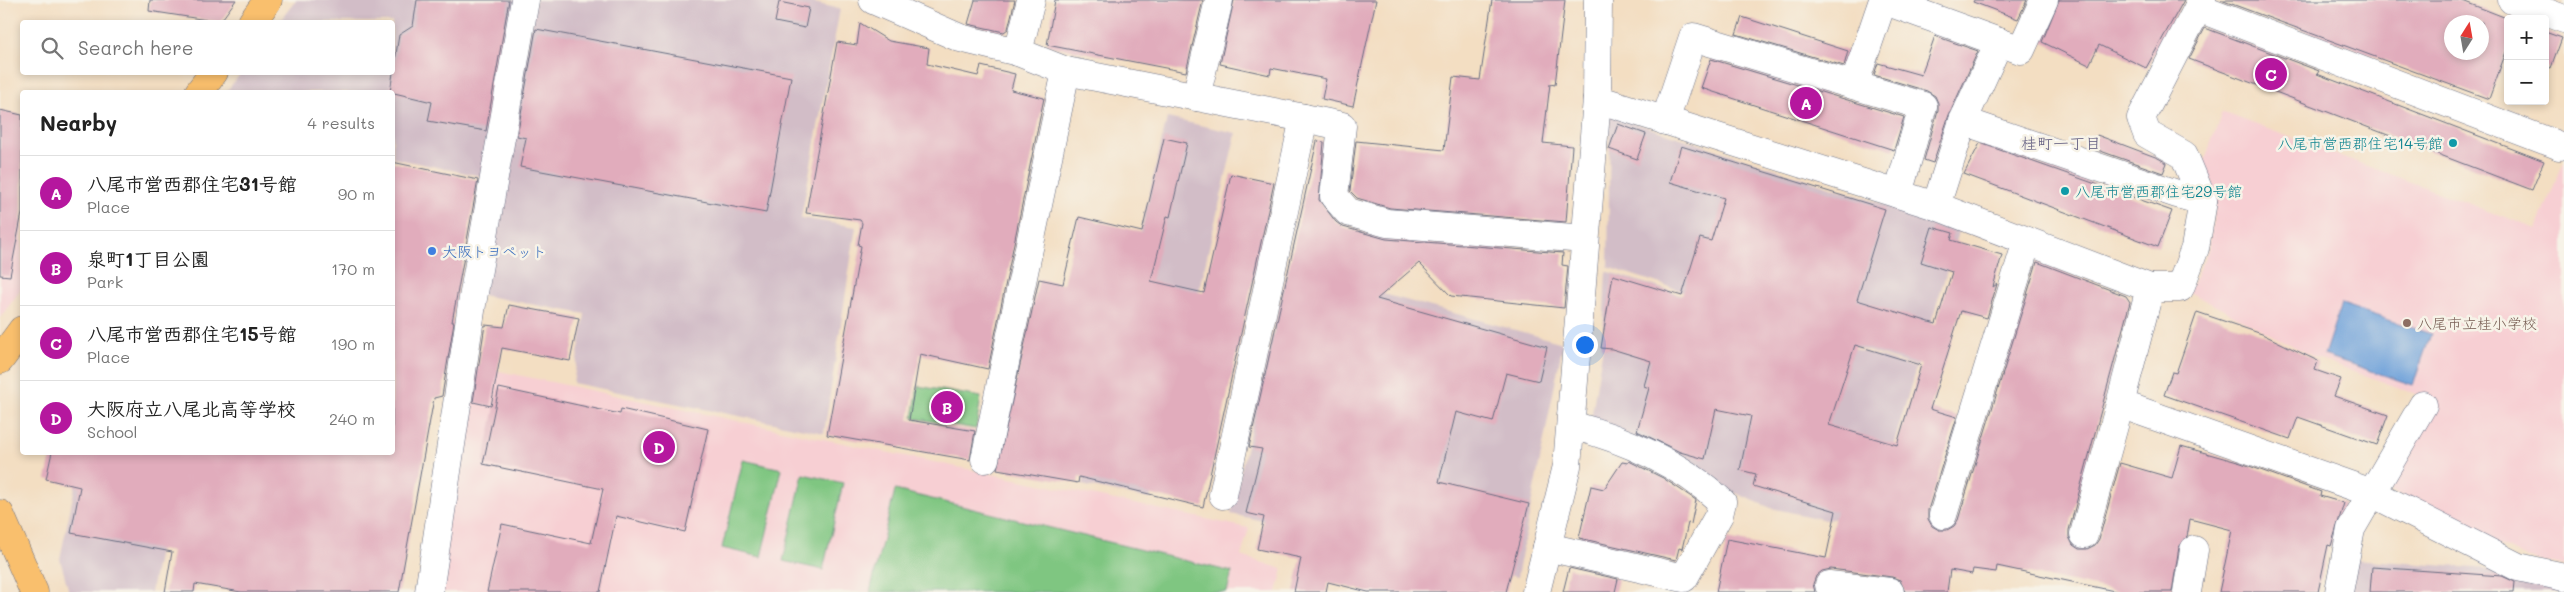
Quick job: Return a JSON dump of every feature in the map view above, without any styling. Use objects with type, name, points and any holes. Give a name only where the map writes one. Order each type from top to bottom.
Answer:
[{"type":"main road","points":[[253,20],[268,0]]},
{"type":"main road","points":[[200,90],[212,75]]},
{"type":"main road","points":[[0,360],[20,333]]},
{"type":"main road","points":[[0,514],[34,592]]},
{"type":"street","points":[[429,592],[472,304],[525,0]]},
{"type":"street","points":[[873,0],[960,38],[1018,52],[1066,71],[1342,126],[1334,196],[1348,212],[1386,223],[1585,239]]},
{"type":"street","points":[[1018,52],[1032,0]]},
{"type":"street","points":[[1196,97],[1219,0]]},
{"type":"street","points":[[1536,592],[1567,466],[1597,99],[1598,0]]},
{"type":"street","points":[[1854,85],[1883,0],[2021,50],[2044,0]]},
{"type":"street","points":[[2512,0],[2564,19]]},
{"type":"street","points":[[1597,99],[1936,206],[2150,288],[2180,288],[2195,248],[2203,201],[2184,154],[2147,134],[2140,118],[2200,4],[2560,146]]},
{"type":"street","points":[[1665,121],[1693,38],[1923,106],[1898,194]]},
{"type":"street","points":[[1936,206],[1964,121],[1999,42]]},
{"type":"street","points":[[985,458],[1066,71]]},
{"type":"street","points":[[1223,495],[1304,118]]},
{"type":"street","points":[[1964,121],[2177,194],[2203,201]]},
{"type":"street","points":[[1943,515],[2026,241]]},
{"type":"street","points":[[2084,534],[2150,288]]},
{"type":"street","points":[[2120,404],[2372,493],[2518,567],[2564,577]]},
{"type":"street","points":[[2339,592],[2351,528],[2423,405]]},
{"type":"street","points":[[1547,547],[1684,578],[1719,515],[1722,502],[1708,489],[1664,461],[1602,433],[1571,425]]},
{"type":"street","points":[[2186,592],[2194,550]]},
{"type":"street","points":[[1828,585],[1890,592]]},
{"type":"shaded area","points":[[296,0],[520,0],[490,178],[395,158],[395,90],[228,90],[239,75],[395,75],[395,20],[281,20]]},
{"type":"shaded area","points":[[536,0],[802,0],[840,9],[801,218],[856,227],[824,433],[573,383],[585,314],[481,295]]},
{"type":"shaded area","name":"八尾市立桂小学校","points":[[2222,112],[2537,229],[2564,161],[2564,567],[2522,556],[2390,490],[2435,401],[2310,355],[2189,292],[2208,250],[2217,197],[2204,162]]},
{"type":"shaded area","points":[[1610,115],[1960,229],[1917,367],[1608,267]]},
{"type":"shaded area","points":[[1167,118],[1236,133],[1150,499],[1082,485]]},
{"type":"shaded area","points":[[0,212],[20,217],[20,291],[0,318]]},
{"type":"shaded area","points":[[1288,268],[1563,343],[1517,577],[1231,514]]},
{"type":"shaded area","points":[[1606,271],[1916,368],[1874,512],[1826,520],[1771,508],[1733,492],[1591,420],[1602,352]]},
{"type":"shaded area","points":[[470,365],[1249,528],[1241,556],[1283,569],[1277,592],[437,592]]},
{"type":"shaded area","points":[[82,455],[178,455],[151,592],[69,592],[60,559]]},
{"type":"shaded area","points":[[2354,559],[2514,571],[2564,585],[2564,592],[2349,592]]},
{"type":"green space","points":[[918,386],[981,397],[976,429],[913,418]]},
{"type":"green space","points":[[743,460],[782,469],[761,557],[722,548]]},
{"type":"green space","points":[[803,474],[843,483],[823,570],[783,561]]},
{"type":"green space","points":[[895,490],[1232,572],[1227,592],[870,592]]},
{"type":"water","points":[[2341,304],[2431,334],[2413,385],[2324,355]]},
{"type":"building","points":[[150,0],[236,0],[221,20],[207,20],[149,11]]},
{"type":"building","points":[[417,0],[509,0],[486,131],[428,121],[432,102],[395,93],[395,90],[390,90],[393,75],[395,75],[399,35],[413,26]]},
{"type":"building","points":[[975,0],[1015,0],[1008,29],[1004,32],[968,24]]},
{"type":"building","points":[[1055,0],[1203,0],[1186,72],[1047,45]]},
{"type":"building","points":[[1234,0],[1376,0],[1353,106],[1322,99],[1326,79],[1271,68],[1270,75],[1220,64]]},
{"type":"building","points":[[1492,0],[1565,0],[1555,85],[1550,84],[1543,143],[1572,146],[1566,222],[1390,208],[1357,198],[1350,191],[1356,141],[1444,150],[1453,77],[1480,80]]},
{"type":"building","points":[[1974,0],[2027,0],[2018,19],[1973,2]]},
{"type":"building","points":[[2059,0],[2184,0],[2146,68],[2099,45],[2089,65],[2042,42]]},
{"type":"building","points":[[2221,0],[2460,0],[2504,17],[2504,58],[2489,99]]},
{"type":"building","points":[[779,2],[809,8],[805,28],[775,22]]},
{"type":"building","points":[[1742,17],[1848,51],[1844,66],[1736,34]]},
{"type":"building","points":[[860,23],[889,41],[929,48],[927,64],[978,76],[981,66],[1015,74],[1011,90],[1044,98],[988,369],[920,354],[909,420],[975,431],[970,460],[827,435],[861,246],[858,245],[862,223],[860,220],[806,213],[837,42],[857,45]]},
{"type":"building","points":[[2205,28],[2319,71],[2317,74],[2544,161],[2532,190],[2189,59]]},
{"type":"building","points":[[536,29],[791,77],[766,213],[520,167],[526,138],[517,136]]},
{"type":"building","points":[[2549,33],[2562,38],[2551,68],[2549,67]]},
{"type":"building","points":[[1935,36],[1978,51],[1949,115],[1933,163],[1924,160],[1938,110],[1935,96],[1927,91],[1874,75],[1878,63],[1921,75]]},
{"type":"building","points":[[1711,59],[1904,117],[1894,150],[1701,88]]},
{"type":"building","points":[[0,110],[20,115],[20,224],[10,276],[0,275]]},
{"type":"building","points":[[1618,124],[1646,134],[1637,159],[1609,149]]},
{"type":"building","points":[[2097,135],[2167,163],[2163,173],[2092,148]]},
{"type":"building","points":[[1164,138],[1187,143],[1170,217],[1167,216],[1151,281],[1204,293],[1231,174],[1274,183],[1203,507],[1079,477],[1078,483],[997,469],[1039,279],[1063,284],[1079,217],[1142,232]]},
{"type":"building","points":[[1317,141],[1324,142],[1319,200],[1336,222],[1343,227],[1386,239],[1563,253],[1562,265],[1568,266],[1564,308],[1451,296],[1419,263],[1377,299],[1547,347],[1539,381],[1506,373],[1493,422],[1456,412],[1439,482],[1529,504],[1506,592],[1368,592],[1328,582],[1326,592],[1294,592],[1301,558],[1257,549],[1264,517],[1246,513],[1262,449],[1249,447]]},
{"type":"building","name":"八尾市営西郡住宅29号館","points":[[1980,143],[2172,211],[2158,247],[1964,174]]},
{"type":"building","points":[[1681,146],[1885,209],[1857,300],[1936,324],[1952,272],[1921,262],[1932,227],[1953,233],[1951,240],[2002,255],[1993,287],[1997,284],[1987,318],[1961,311],[1930,409],[1957,417],[1928,510],[1928,519],[1932,526],[1939,530],[1947,530],[1954,526],[1958,520],[2037,262],[2126,296],[2130,302],[2069,530],[2069,537],[2073,545],[2079,549],[2087,549],[2095,545],[2099,539],[2120,463],[2172,478],[2181,446],[2241,463],[2321,492],[2320,496],[2344,503],[2331,546],[2328,545],[2318,592],[2219,592],[2232,530],[2190,519],[2187,537],[2179,547],[2172,592],[2119,592],[1997,566],[1996,572],[1973,569],[1972,574],[1950,570],[1947,592],[1905,592],[1900,580],[1892,577],[1831,569],[1822,571],[1816,576],[1813,584],[1815,592],[1716,592],[1727,539],[1826,558],[1836,511],[1753,486],[1756,474],[1740,470],[1751,416],[1716,409],[1705,459],[1680,452],[1637,431],[1649,388],[1644,386],[1651,361],[1612,349],[1601,348],[1613,275],[1682,296],[1700,238],[1711,241],[1724,198],[1670,182]],"holes":[[[1855,345],[1921,365],[1897,445],[1829,425]]]},
{"type":"building","points":[[395,163],[478,180],[452,322],[454,322],[442,396],[434,398],[399,592],[241,592],[195,584],[194,592],[165,592],[172,552],[71,533],[80,487],[46,479],[51,455],[395,455]]},
{"type":"building","points":[[509,305],[579,318],[570,361],[502,348],[491,406],[473,402],[485,325],[504,327]]},
{"type":"building","points":[[2197,312],[2262,334],[2318,361],[2315,370],[2341,379],[2334,396],[2388,415],[2377,445],[2298,417],[2290,439],[2164,395],[2172,372],[2176,373]]},
{"type":"building","points":[[499,388],[620,414],[621,409],[708,429],[685,532],[616,516],[600,592],[487,592],[502,524],[591,543],[603,489],[483,464]]},
{"type":"building","points":[[1629,461],[1663,478],[1696,500],[1691,524],[1688,523],[1682,549],[1679,548],[1676,560],[1579,538],[1591,486],[1604,489],[1622,462],[1628,463]]},
{"type":"building","points":[[2372,567],[2502,576],[2515,582],[2514,592],[2370,592]]},
{"type":"building","points":[[1569,568],[1618,579],[1615,592],[1563,592]]},
{"type":"place","name":"八尾市営西郡住宅15号館","points":[[2271,74]]},
{"type":"place","name":"八尾市営西郡住宅31号館","points":[[1806,103]]},
{"type":"place","name":"八尾市営西郡住宅14号館","points":[[2453,143]]},
{"type":"place","name":"八尾市営西郡住宅29号館","points":[[2065,191]]},
{"type":"place","name":"大阪トヨペット","points":[[432,251]]},
{"type":"place","name":"八尾市立桂小学校","points":[[2407,323]]},
{"type":"place","name":"泉町1丁目公園","points":[[947,407]]},
{"type":"place","name":"大阪府立八尾北高等学校","points":[[659,447]]},
{"type":"district","name":"桂町一丁目","points":[[2061,142]]}]
